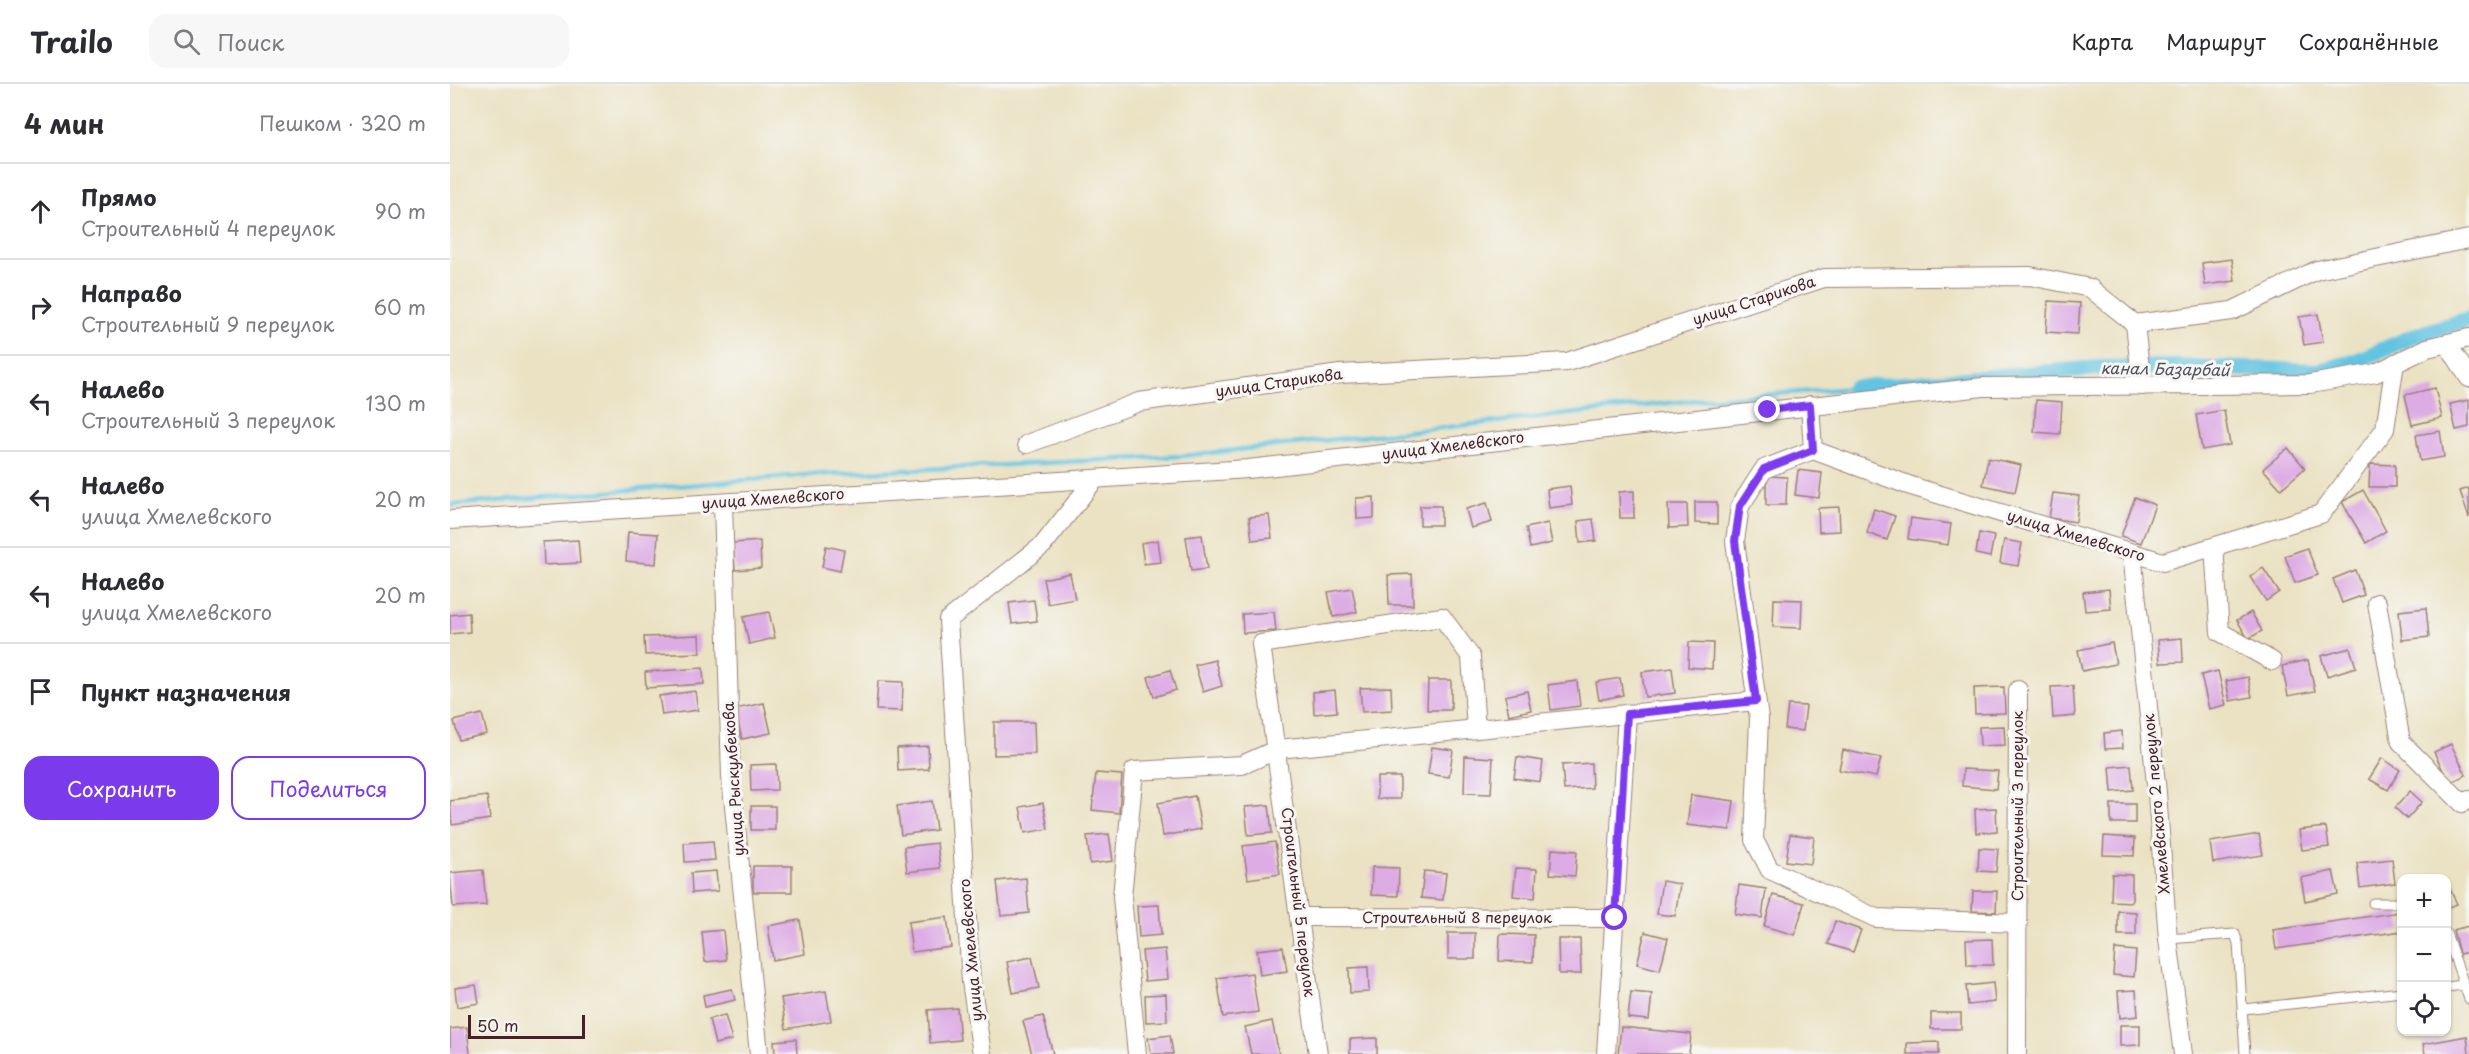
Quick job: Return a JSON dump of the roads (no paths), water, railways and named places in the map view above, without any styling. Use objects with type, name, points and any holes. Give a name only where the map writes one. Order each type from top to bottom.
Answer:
[{"type":"street","points":[[2142,385],[2136,329],[2232,312],[2317,270],[2469,239]]},
{"type":"street","name":"улица Старикова","points":[[1027,444],[1139,402],[1340,374],[1567,362],[1824,278],[2030,276],[2090,288],[2136,329]]},
{"type":"street","name":"улица Хмелевского","points":[[450,520],[1248,469],[1983,387],[2310,384],[2376,373],[2427,348],[2469,338]]},
{"type":"street","points":[[2447,343],[2469,378]]},
{"type":"street","name":"улица Хмелевского","points":[[1813,450],[1911,486],[2163,562],[2321,514],[2385,429],[2396,363]]},
{"type":"street","points":[[1810,405],[1813,450]]},
{"type":"street","name":"Строительный 3 переулок","points":[[1813,450],[1764,469],[1740,506],[1735,541],[1759,719],[1754,840],[1770,870],[1876,918],[2018,923]]},
{"type":"street","name":"улица Хмелевского","points":[[982,1054],[971,981],[948,620],[1043,545],[1095,479]]},
{"type":"street","name":"улица Рыскулбекова","points":[[723,502],[731,777],[759,1054]]},
{"type":"street","points":[[2214,547],[2220,632],[2272,661]]},
{"type":"street","name":"Хмелевского 2 переулок","points":[[2132,553],[2157,793],[2168,939],[2183,1054]]},
{"type":"street","points":[[2377,603],[2401,741],[2462,803],[2469,800]]},
{"type":"street","name":"Строительный 5 переулок","points":[[1318,1054],[1278,749],[1261,644],[1442,617],[1471,657],[1476,729]]},
{"type":"street","name":"Строительный 3 переулок","points":[[2017,1054],[2018,690]]},
{"type":"street","points":[[1137,1054],[1122,897],[1134,771],[1242,765],[1278,749],[1756,701]]},
{"type":"street","points":[[1606,1054],[1627,714]]},
{"type":"street","name":"Строительный 8 переулок","points":[[1300,917],[1615,918]]},
{"type":"lane","points":[[2373,903],[2397,903]]},
{"type":"lane","points":[[2168,939],[2235,934],[2245,1054]]},
{"type":"lane","points":[[2451,947],[2469,999]]},
{"type":"lane","points":[[2451,986],[2464,985]]},
{"type":"lane","points":[[2242,1010],[2397,993]]},
{"type":"waterway","name":"канал Базарбай","points":[[1854,388],[2099,368],[2169,367],[2320,371],[2356,361],[2414,336],[2469,319]]},
{"type":"waterway","points":[[450,505],[807,475],[1182,456],[1706,399],[1854,388]]}]
